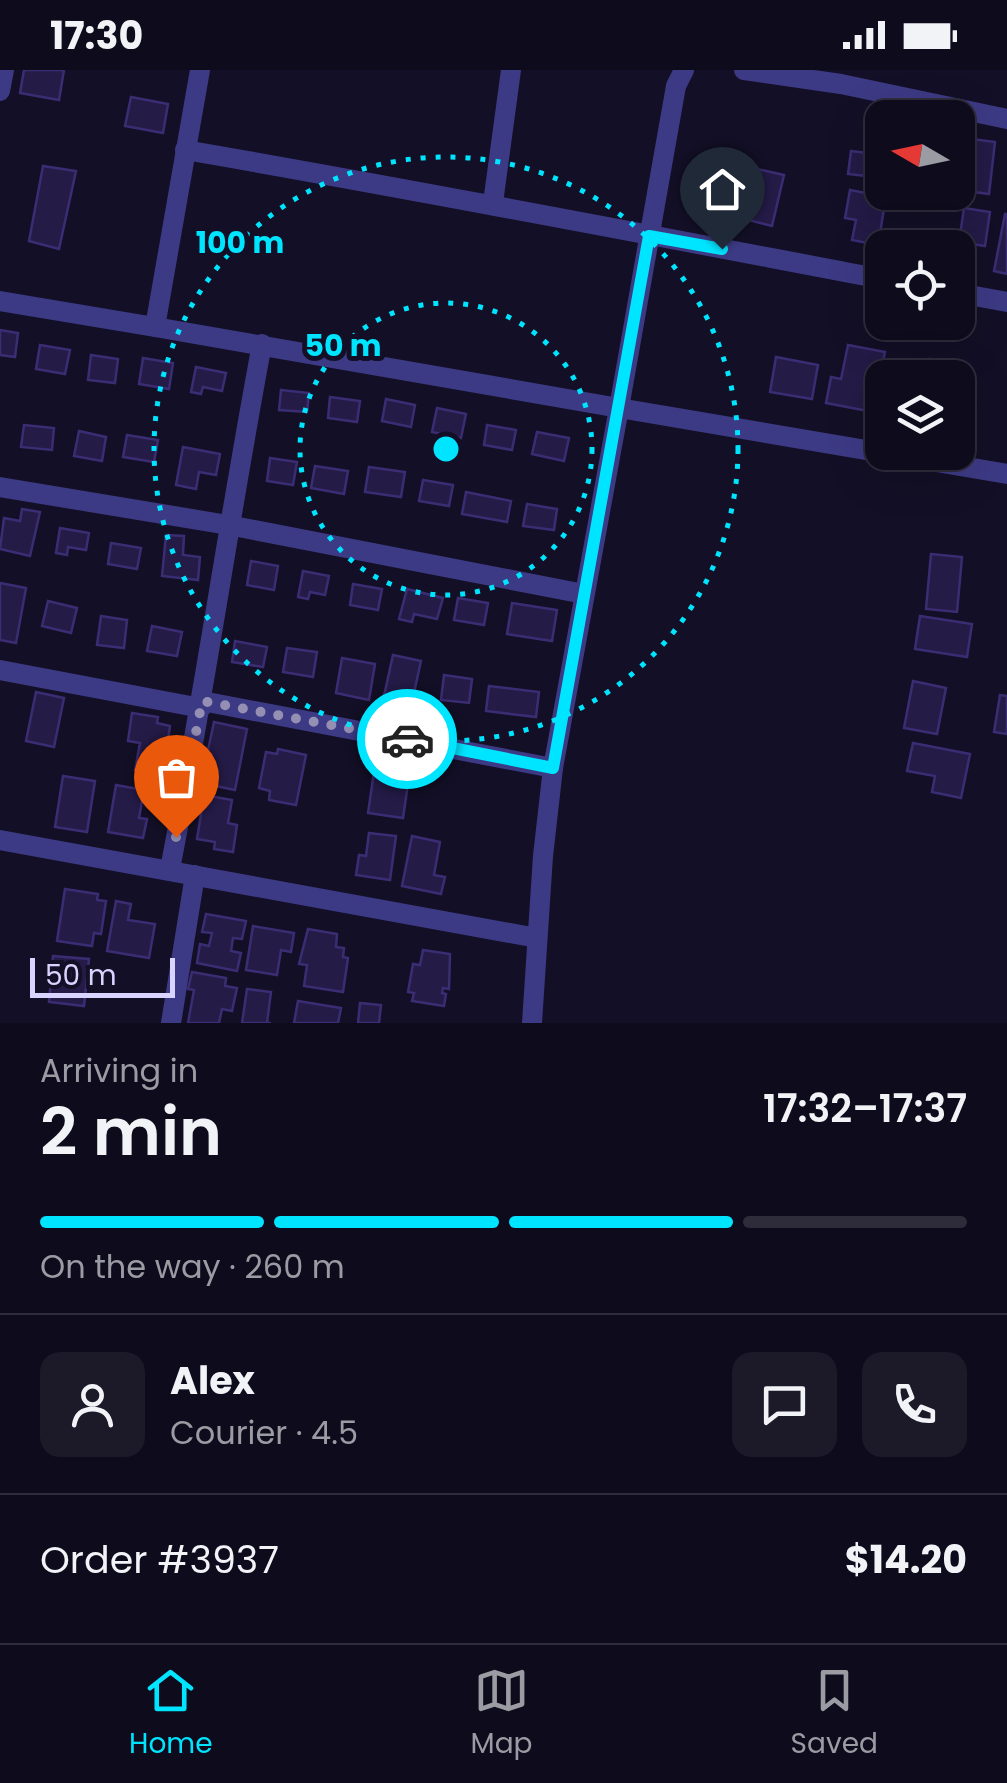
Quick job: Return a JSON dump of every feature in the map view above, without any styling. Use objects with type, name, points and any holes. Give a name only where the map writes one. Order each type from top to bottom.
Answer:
[{"type":"street","points":[[0,90],[4,70]]},
{"type":"street","points":[[155,327],[200,70]]},
{"type":"street","points":[[494,204],[511,70]]},
{"type":"street","points":[[532,1023],[553,768],[676,86],[684,70]]},
{"type":"street","points":[[744,70],[842,77],[1007,119]]},
{"type":"street","points":[[184,150],[494,204],[865,276]]},
{"type":"street","points":[[975,296],[1007,302]]},
{"type":"street","points":[[0,301],[1007,474]]},
{"type":"street","points":[[170,869],[202,704],[228,525],[262,344]]},
{"type":"street","points":[[0,487],[228,525],[584,594]]},
{"type":"street","points":[[0,670],[553,768]]},
{"type":"street","points":[[0,840],[537,938]]},
{"type":"street","points":[[171,1023],[195,875]]},
{"type":"building","points":[[24,70],[64,70],[59,100],[20,93]]},
{"type":"building","points":[[131,97],[168,104],[163,133],[125,126]]},
{"type":"building","points":[[975,139],[995,142],[989,194],[975,192]]},
{"type":"building","points":[[851,151],[865,153],[865,176],[848,174]]},
{"type":"building","points":[[43,166],[76,171],[59,249],[29,241]]},
{"type":"building","points":[[753,168],[784,175],[772,226],[741,218]]},
{"type":"building","points":[[850,190],[865,193],[865,210],[884,210],[880,230],[865,230],[865,242],[852,240],[856,220],[845,218]]},
{"type":"building","points":[[964,210],[990,212],[985,246],[975,244],[975,230],[961,230]]},
{"type":"building","points":[[1007,214],[1007,274],[994,271]]},
{"type":"building","points":[[0,330],[18,333],[15,357],[0,355]]},
{"type":"building","points":[[40,345],[70,350],[65,374],[36,369]]},
{"type":"building","points":[[848,345],[885,352],[883,360],[865,360],[865,410],[826,403],[831,377],[841,379]]},
{"type":"building","points":[[91,355],[118,359],[115,383],[88,380]]},
{"type":"building","points":[[776,357],[818,365],[812,399],[770,392]]},
{"type":"building","points":[[143,358],[173,363],[169,389],[139,384]]},
{"type":"building","points":[[196,367],[226,373],[222,391],[203,387],[201,394],[191,392]]},
{"type":"building","points":[[281,390],[309,393],[307,412],[279,410]]},
{"type":"building","points":[[330,397],[360,401],[357,422],[328,418]]},
{"type":"building","points":[[386,399],[415,405],[411,427],[382,421]]},
{"type":"building","points":[[437,408],[466,414],[461,438],[432,432]]},
{"type":"building","points":[[24,425],[54,428],[52,450],[21,447]]},
{"type":"building","points":[[487,425],[516,430],[512,450],[484,445]]},
{"type":"building","points":[[79,431],[106,437],[102,461],[74,456]]},
{"type":"building","points":[[537,432],[569,438],[564,461],[532,454]]},
{"type":"building","points":[[127,435],[158,440],[154,462],[123,457]]},
{"type":"building","points":[[183,447],[220,454],[216,475],[199,472],[196,489],[176,485]]},
{"type":"building","points":[[270,458],[297,462],[293,485],[267,481]]},
{"type":"building","points":[[315,466],[348,471],[344,494],[311,488]]},
{"type":"building","points":[[369,467],[405,472],[401,497],[365,492]]},
{"type":"building","points":[[423,480],[453,485],[449,506],[419,501]]},
{"type":"building","points":[[466,492],[511,501],[507,522],[462,514]]},
{"type":"building","points":[[527,504],[557,509],[554,530],[523,526]]},
{"type":"building","points":[[22,509],[40,512],[30,556],[0,549],[4,518],[20,521]]},
{"type":"building","points":[[60,528],[89,533],[86,550],[68,547],[67,555],[56,553]]},
{"type":"building","points":[[166,535],[184,536],[183,555],[200,557],[198,580],[162,576]]},
{"type":"building","points":[[111,543],[141,548],[137,569],[108,564]]},
{"type":"building","points":[[931,554],[962,557],[957,612],[926,609]]},
{"type":"building","points":[[251,561],[278,566],[274,590],[247,585]]},
{"type":"building","points":[[303,571],[329,576],[325,595],[310,592],[308,599],[298,597]]},
{"type":"building","points":[[0,583],[26,588],[16,643],[0,640]]},
{"type":"building","points":[[353,584],[382,589],[378,610],[350,605]]},
{"type":"building","points":[[407,589],[443,598],[437,619],[414,614],[412,622],[399,619]]},
{"type":"building","points":[[458,598],[488,603],[484,625],[454,620]]},
{"type":"building","points":[[48,601],[77,608],[71,633],[42,626]]},
{"type":"building","points":[[512,603],[557,610],[552,641],[507,634]]},
{"type":"building","points":[[101,616],[127,620],[124,648],[97,645]]},
{"type":"building","points":[[920,616],[972,624],[967,657],[915,649]]},
{"type":"building","points":[[152,626],[182,632],[177,656],[147,651]]},
{"type":"building","points":[[235,641],[267,647],[263,667],[232,662]]},
{"type":"building","points":[[287,648],[317,652],[313,677],[283,672]]},
{"type":"building","points":[[393,655],[421,661],[410,711],[382,705]]},
{"type":"building","points":[[342,658],[375,664],[369,700],[336,693]]},
{"type":"building","points":[[444,675],[472,679],[469,703],[441,700]]},
{"type":"building","points":[[913,681],[946,688],[937,734],[904,728]]},
{"type":"building","points":[[489,686],[539,692],[536,717],[486,711]]},
{"type":"building","points":[[36,692],[64,698],[54,747],[26,741]]},
{"type":"building","points":[[1000,695],[1007,696],[1007,734],[994,732]]},
{"type":"building","points":[[132,713],[158,717],[157,723],[170,726],[163,774],[135,770],[140,743],[128,741]]},
{"type":"building","points":[[214,722],[247,729],[235,790],[201,783]]},
{"type":"building","points":[[913,743],[970,754],[961,798],[932,792],[935,776],[907,771]]},
{"type":"building","points":[[278,749],[306,755],[296,805],[269,800],[270,791],[259,788],[266,752],[277,754]]},
{"type":"building","points":[[375,765],[410,770],[403,818],[368,813]]},
{"type":"building","points":[[63,776],[95,781],[87,832],[55,827]]},
{"type":"building","points":[[116,785],[144,790],[139,818],[147,819],[143,838],[108,832]]},
{"type":"building","points":[[204,795],[232,800],[228,823],[237,825],[233,852],[214,849],[215,842],[197,839]]},
{"type":"building","points":[[369,833],[396,836],[390,880],[356,875],[359,855],[366,856]]},
{"type":"building","points":[[412,836],[440,842],[434,875],[445,877],[441,894],[402,886]]},
{"type":"building","points":[[65,889],[98,894],[97,900],[106,901],[101,934],[94,933],[92,946],[57,941]]},
{"type":"building","points":[[116,901],[131,904],[128,920],[155,924],[149,958],[107,951]]},
{"type":"building","points":[[206,914],[246,921],[242,939],[233,938],[231,951],[241,953],[237,971],[197,963],[200,944],[209,946],[212,933],[202,932]]},
{"type":"building","points":[[253,926],[294,933],[291,952],[281,950],[277,975],[246,970]]},
{"type":"building","points":[[308,929],[337,934],[336,947],[344,948],[343,957],[348,958],[343,992],[304,986],[307,965],[299,964]]},
{"type":"building","points":[[423,950],[450,954],[449,989],[443,988],[442,993],[446,994],[444,1006],[412,1001],[414,993],[408,992],[413,964],[420,965]]},
{"type":"building","points":[[53,956],[89,959],[84,1006],[49,1002]]},
{"type":"building","points":[[192,972],[226,978],[225,986],[237,988],[232,1011],[222,1009],[219,1023],[188,1023],[194,990],[188,989]]},
{"type":"building","points":[[247,989],[271,992],[267,1023],[242,1023]]},
{"type":"building","points":[[298,1001],[341,1008],[338,1023],[294,1023]]},
{"type":"building","points":[[360,1003],[381,1005],[379,1023],[358,1023]]},
{"type":"way so far","points":[[176,837],[202,701],[407,739]]},
{"type":"route","points":[[407,739],[553,768],[649,236],[722,249]]}]
